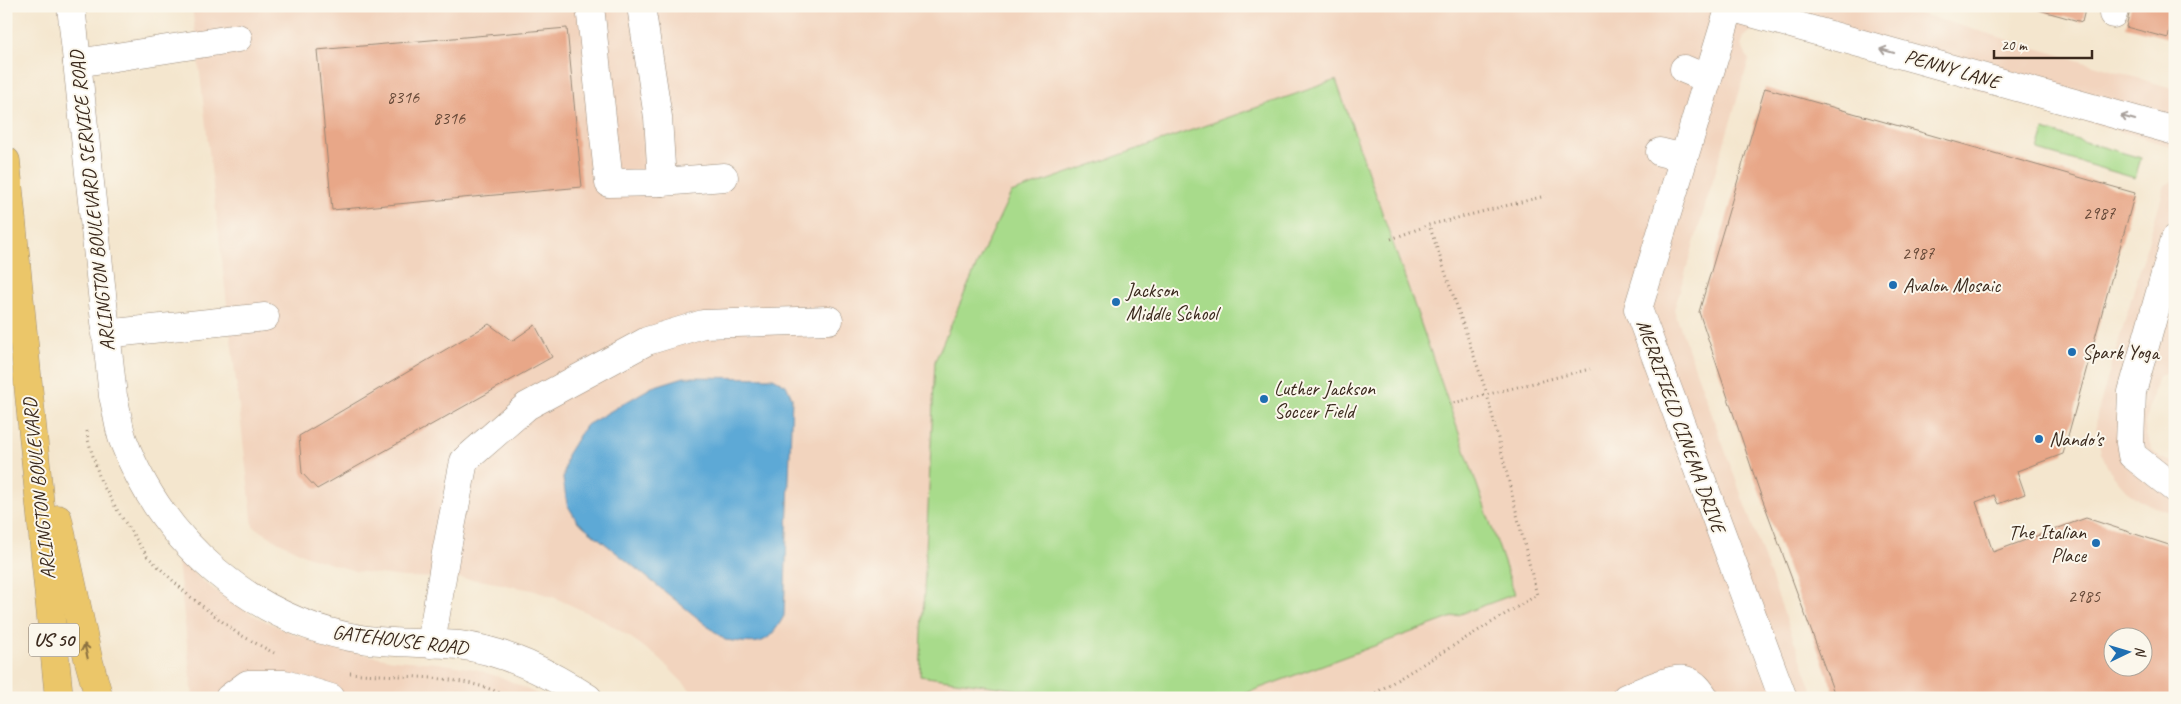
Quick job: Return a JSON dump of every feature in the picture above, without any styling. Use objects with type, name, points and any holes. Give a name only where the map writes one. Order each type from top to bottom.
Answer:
[{"type":"main road","name":"ARLINGTON BOULEVARD","points":[[6,161],[58,698]]},
{"type":"main road","points":[[20,295],[61,535],[88,658],[99,698]]},
{"type":"street","name":"ARLINGTON BOULEVARD SERVICE ROAD","points":[[70,6],[113,396]]},
{"type":"street","points":[[590,6],[610,183],[662,182],[724,177]]},
{"type":"street","points":[[641,6],[658,117],[662,182]]},
{"type":"street","name":"MERRIFIELD CINEMA DRIVE","points":[[1730,7],[1696,74],[1672,155],[1638,309],[1783,698]]},
{"type":"street","name":"PENNY LANE","points":[[1730,7],[2175,130]]},
{"type":"street","points":[[77,62],[238,38]]},
{"type":"street","points":[[2175,238],[2132,392],[2130,442],[2132,455],[2175,489]]},
{"type":"street","points":[[105,334],[265,317]]},
{"type":"street","points":[[431,644],[464,462],[527,406],[647,342],[703,324],[829,320]]},
{"type":"street","name":"GATEHOUSE ROAD","points":[[113,396],[122,438],[137,472],[156,506],[186,544],[212,569],[240,590],[276,611],[314,628],[362,639],[461,646],[507,657],[553,676],[588,698]]},
{"type":"street","points":[[1626,698],[1670,681],[1684,679],[1698,687],[1705,698]]},
{"type":"street","points":[[229,698],[248,684],[285,684],[331,698]]},
{"type":"path","points":[[1391,239],[1429,225],[1545,196]]},
{"type":"path","points":[[1367,698],[1537,595],[1487,394],[1429,225]]},
{"type":"path","points":[[1449,404],[1590,369]]},
{"type":"shaded area","name":"Jackson Middle School","points":[[192,6],[1894,6],[2175,89],[2175,150],[2167,145],[1765,27],[1754,29],[1744,37],[1741,45],[1749,60],[1674,310],[1815,698],[698,698],[659,658],[630,637],[599,618],[553,597],[532,590],[485,581],[459,578],[404,577],[355,571],[309,557],[253,526]]},
{"type":"shaded area","points":[[2175,180],[2175,372],[2158,376],[2145,423],[2146,435],[2152,449],[2161,458],[2175,463],[2175,514],[2145,503],[2130,494],[2119,482],[2108,468],[2101,453],[2096,426],[2097,414],[2165,185]]},
{"type":"shaded area","points":[[178,561],[213,589],[253,615],[293,634],[339,649],[394,660],[438,663],[475,669],[508,680],[545,698],[193,698]]},
{"type":"green space","name":"Luther Jackson Soccer Field","points":[[1336,80],[1515,594],[1233,698],[1076,698],[920,676],[935,361],[1011,193]]},
{"type":"green space","points":[[2044,130],[2141,158],[2135,178],[2038,150]]},
{"type":"water","points":[[684,377],[773,378],[786,385],[792,398],[784,616],[772,634],[760,642],[725,640],[577,521],[567,504],[563,479],[567,455],[585,426],[652,387]]},
{"type":"building","points":[[2025,6],[2086,6],[2082,22]]},
{"type":"building","points":[[2131,6],[2175,6],[2168,38],[2126,27]]},
{"type":"building","points":[[567,28],[582,187],[332,210],[317,50]]},
{"type":"building","name":"Avalon Mosaic","points":[[1765,88],[2135,193],[2063,454],[2017,471],[2025,494],[1998,504],[1994,495],[1976,502],[1993,552],[2086,518],[2175,547],[2175,698],[1836,698],[1759,490],[1699,312]]},
{"type":"building","points":[[489,324],[512,341],[535,325],[552,357],[317,489],[302,473],[299,436]]},
{"type":"place","name":"Avalon Mosaic","points":[[1893,285]]},
{"type":"place","name":"Jackson Middle School","points":[[1116,302]]},
{"type":"place","name":"Spark Yoga","points":[[2072,352]]},
{"type":"place","name":"Luther Jackson Soccer Field","points":[[1264,399]]},
{"type":"place","name":"Nando's","points":[[2039,439]]},
{"type":"place","name":"The Italian Place","points":[[2096,543]]}]
